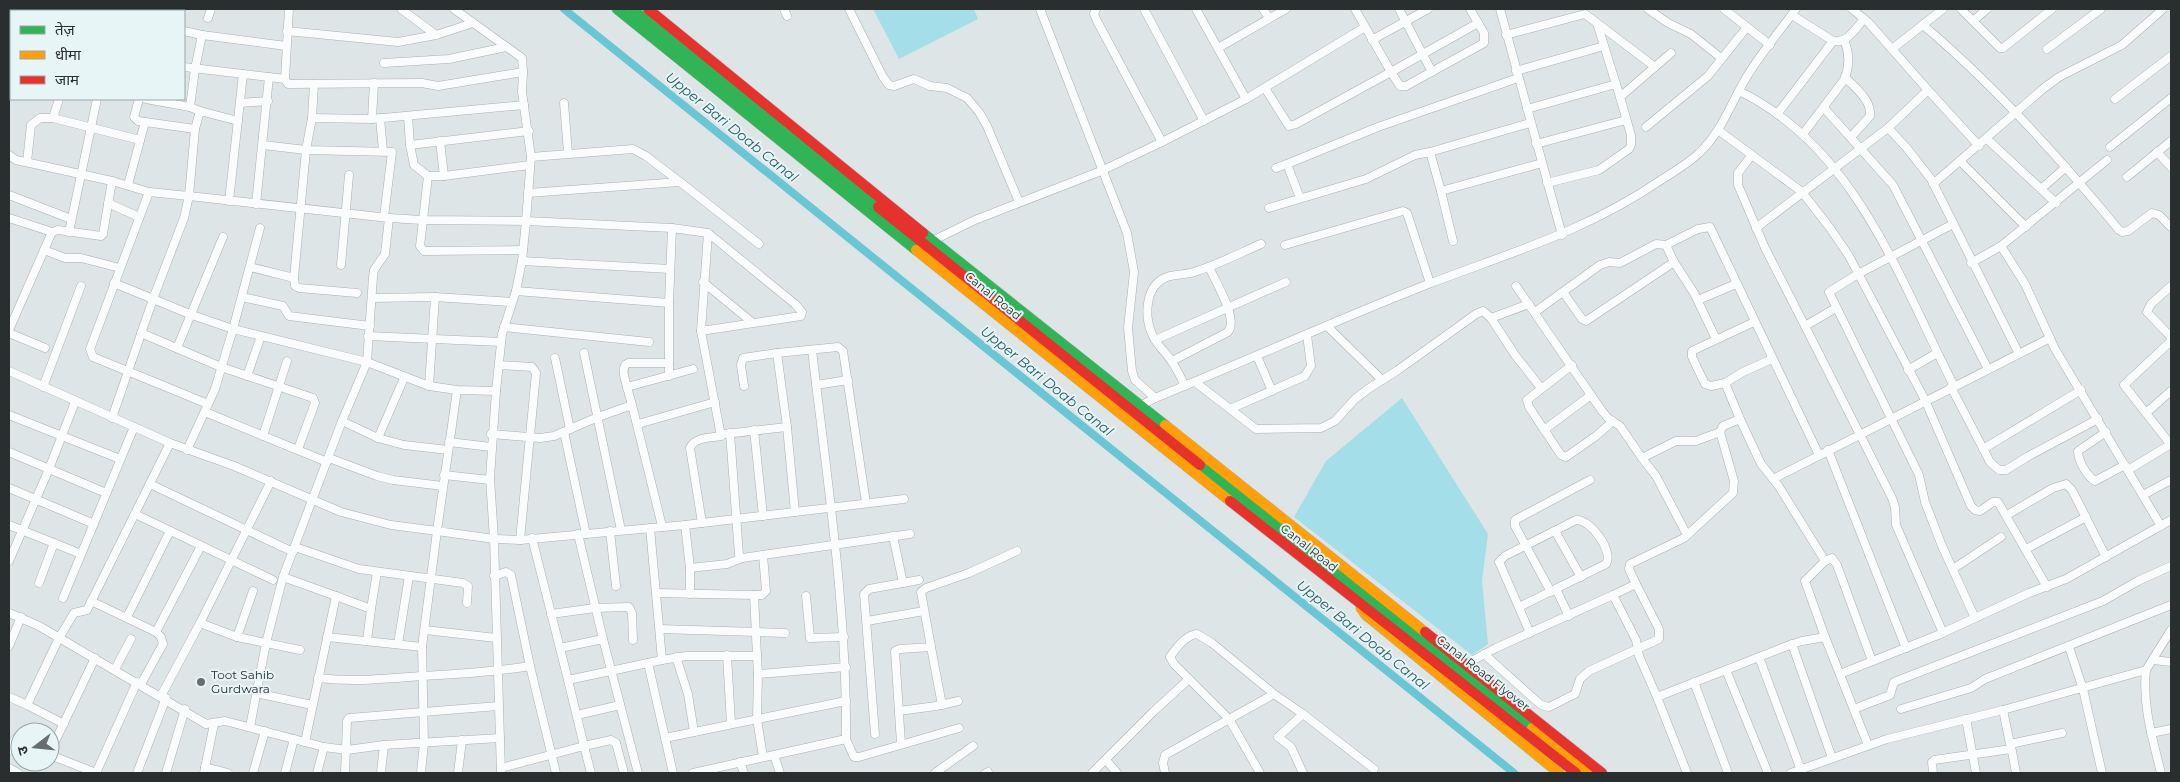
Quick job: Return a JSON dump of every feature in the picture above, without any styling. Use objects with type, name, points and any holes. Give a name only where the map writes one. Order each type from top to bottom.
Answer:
[{"type":"main road","name":"Canal Road","points":[[617,9],[925,245]]},
{"type":"main road","name":"Canal Road","points":[[632,9],[925,245],[1129,415],[1358,596]]},
{"type":"main road","points":[[648,9],[925,245],[1142,405],[1387,600],[1463,673],[1602,773]]},
{"type":"main road","points":[[1358,596],[1387,600]]},
{"type":"main road","points":[[1358,596],[1366,615],[1560,773]]},
{"type":"main road","name":"Canal Road Flyover","points":[[1358,596],[1463,673],[1589,773]]},
{"type":"main road","name":"Canal Road Flyover","points":[[1463,673],[1576,773]]},
{"type":"street","points":[[208,18],[211,9]]},
{"type":"street","points":[[289,9],[285,79],[288,84],[422,83],[438,86],[524,72]]},
{"type":"street","points":[[401,9],[436,35]]},
{"type":"street","points":[[454,9],[522,58],[524,72],[522,87],[529,131],[531,161],[522,261],[516,291],[501,342],[491,434],[490,480],[494,539],[501,771],[551,755],[614,740],[624,773]]},
{"type":"street","points":[[849,9],[883,77],[889,85],[894,86],[908,80],[916,80],[930,86],[952,89],[973,103],[995,143],[1019,202]]},
{"type":"street","points":[[1040,9],[1101,171],[1120,214],[1130,248],[1134,272],[1128,328],[1132,371],[1135,380],[1155,398]]},
{"type":"street","points":[[1096,9],[1094,14],[1097,22],[1162,142]]},
{"type":"street","points":[[1144,9],[1204,121]]},
{"type":"street","points":[[1197,9],[1246,99]]},
{"type":"street","points":[[1263,9],[1269,18]]},
{"type":"street","points":[[1218,48],[1286,9]]},
{"type":"street","points":[[1355,9],[1391,72],[1400,86],[1403,87],[1484,43],[1484,32],[1470,9]]},
{"type":"street","points":[[1398,9],[1432,72]]},
{"type":"street","points":[[1372,40],[1428,9]]},
{"type":"street","points":[[1500,9],[1562,235]]},
{"type":"street","points":[[1648,9],[1668,23],[1691,34],[1722,58]]},
{"type":"street","points":[[1852,9],[1892,49],[1979,146]]},
{"type":"street","points":[[1892,49],[1943,9]]},
{"type":"street","points":[[1961,9],[2000,48],[2003,48],[2052,9]]},
{"type":"street","points":[[1973,21],[1987,9]]},
{"type":"street","points":[[2047,49],[2101,9]]},
{"type":"street","points":[[1933,184],[1987,139],[2014,113],[2059,77],[2122,45],[2164,9]]},
{"type":"street","points":[[1728,10],[1770,45]]},
{"type":"street","points":[[1506,35],[1582,11],[1656,67]]},
{"type":"street","points":[[1129,415],[1155,398],[1327,326],[1430,284],[1562,235],[1593,221],[1635,198],[1699,153],[1718,130],[1746,76],[1794,12],[1833,41],[1844,40],[1864,19]]},
{"type":"street","points":[[287,30],[398,42],[436,35],[473,23]]},
{"type":"street","points":[[1265,88],[1286,125],[1292,126],[1478,23]]},
{"type":"street","points":[[1547,183],[1599,170],[1629,149],[1632,141],[1597,23]]},
{"type":"street","points":[[1923,24],[1951,49],[2066,167],[2122,232],[2128,231],[2152,213],[2159,215],[2171,227]]},
{"type":"street","points":[[925,245],[975,220],[1101,171],[1162,142],[1246,99],[1365,27]]},
{"type":"street","points":[[1646,127],[1694,89],[1747,27]]},
{"type":"street","points":[[185,31],[286,46]]},
{"type":"street","points":[[190,107],[202,35]]},
{"type":"street","points":[[1803,134],[1845,77],[1849,56],[1844,40]]},
{"type":"street","points":[[1778,113],[1833,41]]},
{"type":"street","points":[[1276,168],[1517,74],[1604,46]]},
{"type":"street","points":[[384,64],[449,59],[506,47]]},
{"type":"street","points":[[1620,97],[1671,54]]},
{"type":"street","points":[[2116,99],[2171,56]]},
{"type":"street","points":[[185,67],[285,79]]},
{"type":"street","points":[[229,201],[243,74]]},
{"type":"street","points":[[256,204],[269,77]]},
{"type":"street","points":[[1845,77],[1871,108],[1870,116],[1851,137]]},
{"type":"street","points":[[374,83],[376,119],[383,152]]},
{"type":"street","points":[[314,84],[312,118],[306,150],[294,278],[295,286],[357,294]]},
{"type":"street","points":[[1527,108],[1616,84]]},
{"type":"street","points":[[1756,228],[1862,149],[1888,128],[1928,90]]},
{"type":"street","points":[[1738,91],[1778,113],[1803,134],[1835,169],[1862,205],[1890,257],[1993,466],[1998,470],[2006,470],[2098,419]]},
{"type":"street","points":[[2110,147],[2171,98]]},
{"type":"street","points":[[53,118],[59,100]]},
{"type":"street","points":[[69,232],[97,100]]},
{"type":"street","points":[[139,100],[135,119],[195,130]]},
{"type":"street","points":[[152,100],[190,107],[238,121]]},
{"type":"street","points":[[240,103],[268,101]]},
{"type":"street","points":[[564,103],[568,153]]},
{"type":"street","points":[[312,118],[376,119],[524,106]]},
{"type":"street","points":[[1824,108],[1893,185],[1988,369]]},
{"type":"street","points":[[112,418],[153,299],[184,218],[189,196],[195,130],[200,111]]},
{"type":"street","points":[[408,116],[410,145],[414,165],[428,176],[444,176],[568,153],[633,149],[646,156],[759,244]]},
{"type":"street","points":[[27,162],[31,124],[40,118],[53,118],[90,126],[140,140]]},
{"type":"street","points":[[1536,144],[1626,120]]},
{"type":"street","points":[[128,185],[145,122]]},
{"type":"street","points":[[1269,208],[1366,178],[1415,155],[1530,123]]},
{"type":"street","points":[[1888,128],[1917,160],[1933,184],[2018,354]]},
{"type":"street","points":[[1718,130],[1802,192],[1830,228],[1849,256],[1925,400],[1975,510],[1980,511],[1996,502],[2002,506],[2047,587]]},
{"type":"street","points":[[410,145],[529,131]]},
{"type":"street","points":[[1987,139],[2056,203]]},
{"type":"street","points":[[440,140],[444,176]]},
{"type":"street","points":[[2128,177],[2171,141]]},
{"type":"street","points":[[250,727],[266,643],[283,577],[342,421],[367,362],[374,270],[385,254],[392,152],[306,150],[263,145]]},
{"type":"street","points":[[1430,152],[1453,241]]},
{"type":"street","points":[[2157,152],[2171,167]]},
{"type":"street","points":[[9,156],[27,162],[128,185],[149,192],[256,204],[387,218],[526,221],[672,228],[708,233],[795,304],[802,312],[801,316],[797,318],[701,331]]},
{"type":"street","points":[[1751,156],[1740,170],[1737,178],[1756,228],[1892,498],[1895,507],[1896,525],[1943,633]]},
{"type":"street","points":[[1972,263],[2001,246],[2026,227],[2107,160]]},
{"type":"street","points":[[1960,162],[2026,227]]},
{"type":"street","points":[[1441,191],[1542,163]]},
{"type":"street","points":[[1288,164],[1300,198]]},
{"type":"street","points":[[2041,188],[2066,167]]},
{"type":"street","points":[[341,266],[349,175]]},
{"type":"street","points":[[428,176],[420,246],[424,251],[523,250]]},
{"type":"street","points":[[9,218],[52,232],[58,230],[100,236],[102,234],[112,181]]},
{"type":"street","points":[[528,193],[680,182]]},
{"type":"street","points":[[149,192],[90,349],[93,357],[208,404]]},
{"type":"street","points":[[9,195],[71,219]]},
{"type":"street","points":[[108,203],[139,217]]},
{"type":"street","points":[[1285,245],[1404,211],[1407,213],[1430,284]]},
{"type":"street","points":[[1953,224],[1829,291],[1922,483],[1925,502],[1975,618]]},
{"type":"street","points":[[1535,312],[1600,265],[1609,262],[1620,263],[1656,244],[1666,245],[1703,227],[1710,227],[1819,455]]},
{"type":"street","points":[[187,450],[215,389],[260,228]]},
{"type":"street","points":[[669,376],[672,228]]},
{"type":"street","points":[[45,348],[9,331],[52,232]]},
{"type":"street","points":[[708,233],[701,331],[721,436]]},
{"type":"street","points":[[177,348],[223,237]]},
{"type":"street","points":[[1185,386],[1172,361],[1155,340],[1150,328],[1149,299],[1156,284],[1168,277],[1189,274],[1209,267],[1260,244]]},
{"type":"street","points":[[1666,245],[1674,262],[1698,300],[1716,339]]},
{"type":"street","points":[[2001,246],[2024,284],[2050,338],[2161,526]]},
{"type":"street","points":[[44,250],[65,258],[81,258],[120,268]]},
{"type":"street","points":[[522,261],[670,269]]},
{"type":"street","points":[[1563,292],[1582,319],[1586,321],[1674,262]]},
{"type":"street","points":[[250,267],[294,278]]},
{"type":"street","points":[[1172,361],[1230,330],[1232,319],[1209,267]]},
{"type":"street","points":[[703,282],[752,324]]},
{"type":"street","points":[[1155,340],[1286,282]]},
{"type":"street","points":[[114,283],[192,315],[233,329],[367,362],[404,378],[429,386],[457,390],[496,391]]},
{"type":"street","points":[[1698,300],[1736,284]]},
{"type":"street","points":[[43,387],[81,286]]},
{"type":"street","points":[[1516,286],[1602,411],[1620,426],[1656,476],[1687,535]]},
{"type":"street","points":[[2171,286],[2151,304],[2147,312],[2171,337]]},
{"type":"street","points":[[516,291],[669,303]]},
{"type":"street","points":[[242,297],[283,306],[289,316],[370,326]]},
{"type":"street","points":[[372,298],[435,297],[512,302]]},
{"type":"street","points":[[429,386],[434,340],[435,297]]},
{"type":"street","points":[[1490,318],[1529,304]]},
{"type":"street","points":[[1805,326],[1836,308]]},
{"type":"street","points":[[1195,382],[1258,429],[1277,427],[1321,428],[1335,421],[1355,399],[1476,314],[1485,312],[1541,388]]},
{"type":"street","points":[[1754,322],[1692,351],[1692,357],[1705,384],[1711,386],[1725,384],[1738,374],[1772,359]]},
{"type":"street","points":[[1327,326],[1382,380]]},
{"type":"street","points":[[504,327],[649,342]]},
{"type":"street","points":[[141,333],[221,367],[315,400],[298,449]]},
{"type":"street","points":[[1230,409],[1305,376],[1311,366],[1307,335]]},
{"type":"street","points":[[247,376],[261,336]]},
{"type":"street","points":[[368,336],[501,342]]},
{"type":"street","points":[[1773,479],[2050,338]]},
{"type":"street","points":[[2106,432],[2078,451],[2084,467],[2095,481],[2127,468],[2171,444],[2126,388],[2125,383],[2171,341]]},
{"type":"street","points":[[744,386],[741,365],[743,358],[838,347],[841,349],[848,380],[866,503]]},
{"type":"street","points":[[812,350],[836,546],[846,667],[846,739],[851,754],[856,757],[959,728]]},
{"type":"street","points":[[1908,370],[1937,352]]},
{"type":"street","points":[[584,353],[621,530]]},
{"type":"street","points":[[777,353],[788,426],[795,512]]},
{"type":"street","points":[[1257,356],[1272,391]]},
{"type":"street","points":[[555,358],[595,608],[638,773]]},
{"type":"street","points":[[263,436],[287,361]]},
{"type":"street","points":[[662,526],[623,368],[628,362],[669,363]]},
{"type":"street","points":[[499,365],[532,367],[535,369],[520,540]]},
{"type":"street","points":[[1572,365],[1528,397],[1527,403],[1561,455],[1566,457],[1596,436],[1612,421]]},
{"type":"street","points":[[627,387],[693,369]]},
{"type":"street","points":[[9,374],[187,450],[270,481],[313,501],[366,520],[494,539],[520,540],[702,523],[904,499]]},
{"type":"street","points":[[378,438],[404,378]]},
{"type":"street","points":[[816,385],[848,380]]},
{"type":"street","points":[[1725,384],[1761,464],[1773,479],[1825,561]]},
{"type":"street","points":[[421,773],[424,743],[422,647],[444,474],[457,390]]},
{"type":"street","points":[[1983,449],[2081,390]]},
{"type":"street","points":[[2146,413],[2171,391]]},
{"type":"street","points":[[1544,430],[1591,395]]},
{"type":"street","points":[[9,561],[49,469],[75,402]]},
{"type":"street","points":[[638,424],[715,402]]},
{"type":"street","points":[[491,434],[540,438],[567,431],[632,405]]},
{"type":"street","points":[[205,412],[263,436],[376,476],[443,486]]},
{"type":"street","points":[[9,415],[120,459]]},
{"type":"street","points":[[1484,654],[1541,705],[1549,707],[1575,694],[1580,679],[1589,671],[1659,639],[1660,634],[1652,612],[1629,569],[1630,564],[1687,535],[1734,491],[1734,481],[1720,432],[1723,426],[1740,419]]},
{"type":"street","points":[[342,421],[378,438],[404,445],[491,447]]},
{"type":"street","points":[[702,523],[690,448],[692,443],[730,433],[788,426]]},
{"type":"street","points":[[63,598],[134,427]]},
{"type":"street","points":[[754,430],[763,516]]},
{"type":"street","points":[[1642,458],[1676,441],[1696,441],[1720,432]]},
{"type":"street","points":[[730,433],[739,555],[742,558]]},
{"type":"street","points":[[27,705],[74,613],[78,611],[85,612],[92,601],[170,443]]},
{"type":"street","points":[[1828,450],[1906,648]]},
{"type":"street","points":[[9,452],[106,493]]},
{"type":"street","points":[[444,474],[490,480]]},
{"type":"street","points":[[1569,616],[1514,526],[1514,520],[1590,480]]},
{"type":"street","points":[[2143,495],[2171,480]]},
{"type":"street","points":[[137,773],[163,697],[270,481]]},
{"type":"street","points":[[150,484],[246,531],[294,550],[340,564],[377,572],[466,584],[469,590],[467,603]]},
{"type":"street","points":[[2007,515],[2063,484],[2072,490],[2106,557]]},
{"type":"street","points":[[9,488],[94,524]]},
{"type":"street","points":[[135,514],[273,580]]},
{"type":"street","points":[[2026,549],[2086,517]]},
{"type":"street","points":[[1519,607],[1606,564],[1608,561],[1607,553],[1601,541],[1588,524],[1581,520],[1555,531],[1505,556],[1500,562],[1519,607],[1530,633]]},
{"type":"street","points":[[1840,674],[1943,633],[2047,587],[2106,557],[2171,520]]},
{"type":"street","points":[[685,524],[690,568],[690,594]]},
{"type":"street","points":[[9,525],[81,554]]},
{"type":"street","points":[[650,528],[662,660]]},
{"type":"street","points":[[127,617],[170,531]]},
{"type":"street","points":[[610,531],[616,586]]},
{"type":"street","points":[[1555,531],[1581,577]]},
{"type":"street","points":[[690,568],[727,564],[742,558],[910,534]]},
{"type":"street","points":[[893,536],[903,583]]},
{"type":"street","points":[[1953,569],[2001,537]]},
{"type":"street","points":[[532,538],[591,773]]},
{"type":"street","points":[[39,583],[54,543]]},
{"type":"street","points":[[156,632],[201,546]]},
{"type":"street","points":[[942,705],[921,592],[926,588],[969,573],[1017,552]]},
{"type":"street","points":[[656,594],[762,595],[766,591],[763,555]]},
{"type":"street","points":[[1868,745],[1805,581],[1825,561],[1832,558],[1837,565],[1872,660]]},
{"type":"street","points":[[1854,709],[1890,695],[1894,682],[2089,608],[2171,566]]},
{"type":"street","points":[[367,641],[377,572]]},
{"type":"street","points":[[494,576],[506,572],[511,575],[530,666],[556,773]]},
{"type":"street","points":[[398,644],[409,576]]},
{"type":"street","points":[[283,577],[371,609]]},
{"type":"street","points":[[875,734],[864,592],[869,589],[919,580]]},
{"type":"street","points":[[1463,673],[1484,654],[1636,584]]},
{"type":"street","points":[[237,637],[253,591]]},
{"type":"street","points":[[754,595],[757,631],[757,719],[764,757]]},
{"type":"street","points":[[1613,595],[1636,640],[1638,650],[1686,773]]},
{"type":"street","points":[[305,742],[336,596]]},
{"type":"street","points":[[806,596],[810,638],[844,638]]},
{"type":"street","points":[[60,757],[96,773],[139,683],[163,644],[161,637],[156,632],[92,601]]},
{"type":"street","points":[[1901,709],[1971,688],[1985,679],[2171,605]]},
{"type":"street","points":[[551,614],[595,608],[629,607],[632,613],[633,640]]},
{"type":"street","points":[[867,621],[924,611]]},
{"type":"street","points":[[9,613],[60,638],[206,724],[225,721],[324,747],[347,750],[384,745],[500,738]]},
{"type":"street","points":[[9,646],[20,617]]},
{"type":"street","points":[[200,623],[237,637],[300,650]]},
{"type":"street","points":[[425,630],[496,638]]},
{"type":"street","points":[[660,630],[786,633]]},
{"type":"street","points":[[1791,773],[1868,745],[2082,689],[2146,670],[2171,633]]},
{"type":"street","points":[[1260,773],[1229,719],[1174,664],[1170,657],[1191,635],[1198,634],[1212,643],[1274,694],[1303,714],[1375,772]]},
{"type":"street","points":[[326,637],[422,647]]},
{"type":"street","points":[[1657,696],[1792,644],[1825,637]]},
{"type":"street","points":[[115,669],[131,639]]},
{"type":"street","points":[[560,648],[603,639]]},
{"type":"street","points":[[1792,644],[1832,758]]},
{"type":"street","points":[[901,744],[895,651],[900,648],[931,647]]},
{"type":"street","points":[[2069,647],[2082,689],[2102,773]]},
{"type":"street","points":[[568,680],[676,656],[756,656]]},
{"type":"street","points":[[676,656],[688,694],[694,732]]},
{"type":"street","points":[[727,656],[731,724]]},
{"type":"street","points":[[1759,657],[1801,770]]},
{"type":"street","points":[[60,732],[95,658]]},
{"type":"street","points":[[2154,660],[2171,662]]},
{"type":"street","points":[[648,663],[673,773]]},
{"type":"street","points":[[318,678],[358,681],[497,672],[530,666]]},
{"type":"street","points":[[758,674],[846,667]]},
{"type":"street","points":[[1726,670],[1768,773]]},
{"type":"street","points":[[2146,670],[2146,704],[2161,773]]},
{"type":"street","points":[[1092,773],[1189,679]]},
{"type":"street","points":[[1694,682],[1728,773]]},
{"type":"street","points":[[256,693],[312,705]]},
{"type":"street","points":[[1165,773],[1163,763],[1165,756],[1274,694]]},
{"type":"street","points":[[9,697],[64,724]]},
{"type":"street","points":[[665,738],[846,701]]},
{"type":"street","points":[[898,711],[958,701]]},
{"type":"street","points":[[345,773],[347,721],[349,718],[498,706]]},
{"type":"street","points":[[577,715],[620,706]]},
{"type":"street","points":[[166,773],[185,710]]},
{"type":"street","points":[[2003,710],[2016,773]]},
{"type":"street","points":[[1303,714],[1278,737],[1290,748],[1303,773]]},
{"type":"street","points":[[1966,719],[1976,773]]},
{"type":"street","points":[[214,724],[205,770],[228,773]]},
{"type":"street","points":[[2151,733],[2171,729]]},
{"type":"street","points":[[253,773],[265,731]]},
{"type":"street","points":[[1933,773],[1932,762],[1934,760],[2011,746],[2062,733]]},
{"type":"street","points":[[285,773],[294,739]]},
{"type":"street","points":[[693,773],[709,771],[774,754],[846,739]]},
{"type":"street","points":[[458,773],[462,740]]},
{"type":"street","points":[[381,773],[384,745]]},
{"type":"street","points":[[935,773],[973,746]]},
{"type":"street","points":[[317,773],[324,747]]},
{"type":"street","points":[[774,754],[780,773]]},
{"type":"street","points":[[1106,760],[1117,773]]},
{"type":"street","points":[[740,762],[744,773]]},
{"type":"street","points":[[9,768],[18,773]]},
{"type":"shaded area","points":[[873,9],[974,9],[978,19],[899,59]]},
{"type":"shaded area","points":[[1402,398],[1488,534],[1482,581],[1488,644],[1472,655],[1294,517],[1326,461]]},
{"type":"waterway","name":"Upper Bari Doab Canal","points":[[564,9],[1514,773]]},
{"type":"traffic: fast","points":[[617,9],[916,250]]},
{"type":"traffic: fast","points":[[632,9],[878,207]]},
{"type":"traffic: fast","points":[[923,233],[1165,425]]},
{"type":"traffic: fast","points":[[1200,465],[1532,728]]},
{"type":"traffic: slow","points":[[916,250],[1230,501]]},
{"type":"traffic: slow","points":[[1165,425],[1425,632]]},
{"type":"traffic: slow","points":[[1361,608],[1366,615],[1559,773]]},
{"type":"traffic: slow","points":[[1532,728],[1589,773]]},
{"type":"traffic: jam","points":[[648,9],[923,233]]},
{"type":"traffic: jam","points":[[878,207],[1200,465]]},
{"type":"traffic: jam","points":[[1230,501],[1576,773]]},
{"type":"traffic: jam","points":[[1425,632],[1602,773]]},
{"type":"place","name":"Toot Sahib Gurdwara","points":[[201,682]]}]
